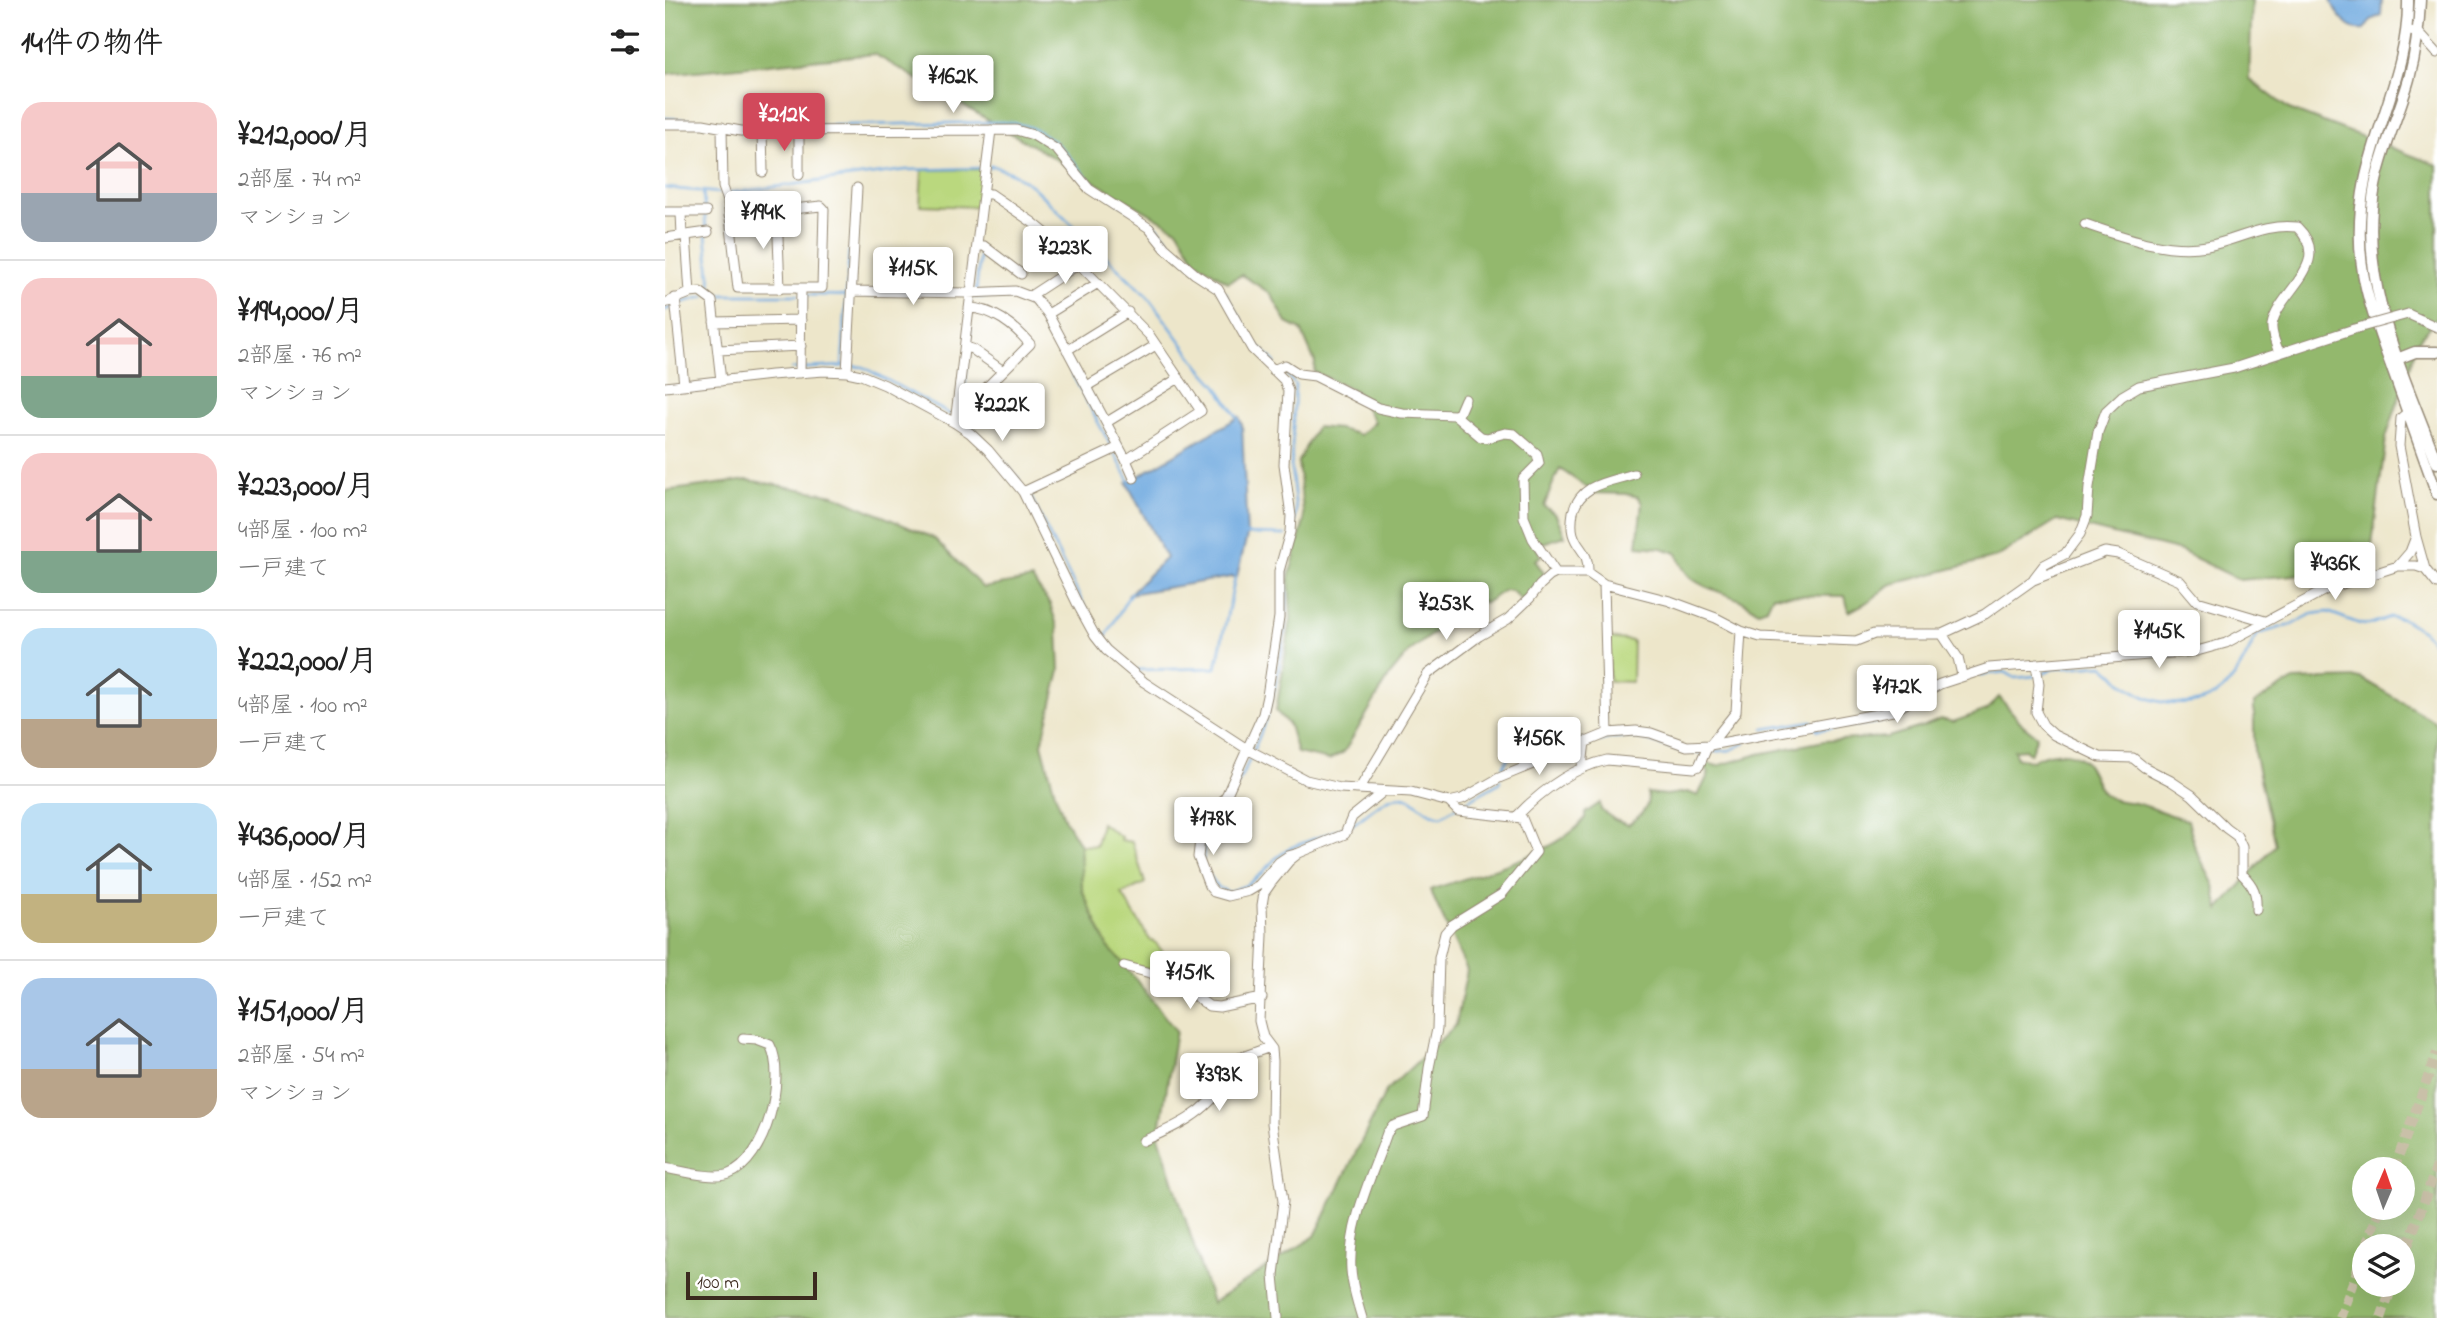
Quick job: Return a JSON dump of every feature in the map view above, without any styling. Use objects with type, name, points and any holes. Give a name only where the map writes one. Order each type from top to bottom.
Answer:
[{"type":"street","points":[[2408,0],[2413,31],[2437,53]]},
{"type":"street","points":[[2420,0],[2413,31],[2368,169],[2359,239],[2364,286],[2370,310],[2437,463]]},
{"type":"street","points":[[665,124],[703,124],[762,130],[1016,130],[1033,135],[1057,150],[1089,190],[1149,228],[1165,248],[1195,274],[1218,289],[1252,349],[1285,380],[1288,391],[1284,464],[1291,516],[1290,532],[1279,570],[1279,617],[1263,714],[1227,794],[1200,840],[1199,864],[1209,886],[1221,895],[1228,896],[1249,891],[1289,856],[1342,836],[1384,792]]},
{"type":"street","points":[[722,127],[725,194],[739,288],[780,289],[801,293],[823,288],[824,209],[821,206],[729,216]]},
{"type":"street","points":[[762,130],[763,172]]},
{"type":"street","points":[[799,130],[799,175]]},
{"type":"street","points":[[956,419],[962,400],[991,130]]},
{"type":"street","points":[[847,368],[857,188]]},
{"type":"street","points":[[986,193],[1032,222],[1065,249]]},
{"type":"street","points":[[777,211],[780,289]]},
{"type":"street","points":[[665,212],[705,212]]},
{"type":"street","points":[[681,213],[690,293]]},
{"type":"street","points":[[2085,224],[2161,246],[2189,247],[2208,246],[2253,230],[2297,227],[2310,245],[2309,258],[2299,281],[2276,314],[2271,327],[2279,352]]},
{"type":"street","points":[[665,238],[707,232]]},
{"type":"street","points":[[980,245],[1021,274]]},
{"type":"street","points":[[1030,296],[1079,264],[1128,312],[1156,345],[1201,411],[1126,460]]},
{"type":"street","points":[[1048,314],[1098,283]]},
{"type":"street","points":[[852,294],[972,299],[1015,291],[1030,296],[1042,304],[1048,314],[1107,422],[1114,449],[1126,460],[1133,478]]},
{"type":"street","points":[[665,303],[676,302],[690,293],[707,296],[712,300],[721,381]]},
{"type":"street","points":[[800,370],[801,293]]},
{"type":"street","points":[[962,400],[975,399],[1030,344],[1021,333],[972,299]]},
{"type":"street","points":[[676,302],[684,385]]},
{"type":"street","points":[[1067,350],[1128,312]]},
{"type":"street","points":[[2033,580],[2044,565],[2065,554],[2080,534],[2087,516],[2098,432],[2106,411],[2139,386],[2234,368],[2408,314],[2437,327]]},
{"type":"street","points":[[715,322],[801,320]]},
{"type":"street","points":[[1087,386],[1156,345]]},
{"type":"street","points":[[718,350],[801,346]]},
{"type":"street","points":[[967,348],[1003,371]]},
{"type":"street","points":[[2394,360],[2415,352],[2437,352]]},
{"type":"street","points":[[2394,360],[2407,413],[2437,494]]},
{"type":"street","points":[[1273,370],[1285,365],[1299,374],[1315,376],[1389,411],[1455,415],[1481,437],[1514,434],[1537,454],[1539,460],[1537,467],[1523,477],[1524,517],[1533,539],[1556,573]]},
{"type":"street","points":[[665,387],[800,370],[847,368],[956,419],[988,450],[1023,492],[1095,636],[1106,650],[1144,682],[1247,749],[1314,783],[1340,788],[1412,792],[1453,807],[1522,818],[1537,852],[1502,894],[1452,925],[1445,933],[1439,958],[1437,1029],[1423,1116],[1393,1126],[1387,1133],[1359,1212],[1351,1244],[1351,1272],[1362,1318]]},
{"type":"street","points":[[1107,422],[1179,378]]},
{"type":"street","points":[[1455,415],[1459,413],[1465,399]]},
{"type":"street","points":[[2407,413],[2401,418],[2399,446],[2416,537],[2425,569],[2437,584]]},
{"type":"street","points":[[1023,492],[1114,449]]},
{"type":"street","points":[[1588,573],[1587,558],[1573,534],[1572,519],[1577,500],[1581,493],[1591,488],[1634,474]]},
{"type":"street","points":[[2398,566],[2410,552],[2416,537]]},
{"type":"street","points":[[1360,788],[1428,674],[1479,636],[1508,619],[1540,585],[1556,573],[1588,573],[1605,584],[1681,605],[1760,637],[1856,641],[1874,634],[1942,634],[1985,614],[2033,580],[2099,553],[2118,554],[2180,581],[2197,601],[2265,621]]},
{"type":"street","points":[[1453,807],[1501,777],[1565,749],[1585,745],[1608,733],[1651,733],[1707,750],[1893,711],[1940,684],[1989,668],[2037,672],[2197,651],[2226,643],[2327,589],[2398,566],[2425,569]]},
{"type":"street","points":[[1605,584],[1608,733]]},
{"type":"street","points":[[1516,817],[1533,799],[1582,767],[1607,760],[1694,768],[1699,766],[1707,750],[1736,712],[1741,631]]},
{"type":"street","points":[[1942,634],[1958,658],[1962,675]]},
{"type":"street","points":[[2037,672],[2036,712],[2043,725],[2054,735],[2100,757],[2133,758],[2144,768],[2192,795],[2237,836],[2242,847],[2242,874],[2253,886],[2257,897],[2256,910]]},
{"type":"street","points":[[1582,767],[1585,745]]},
{"type":"street","points":[[1278,1318],[1274,1275],[1283,1200],[1272,1123],[1273,1061],[1270,1046],[1260,1028],[1262,905],[1264,893],[1280,870],[1299,853]]},
{"type":"street","points":[[1124,966],[1161,976],[1209,1006],[1219,1007],[1262,998]]},
{"type":"street","points":[[665,1168],[726,1175],[740,1168],[755,1152],[769,1122],[775,1054],[770,1045],[743,1039]]},
{"type":"street","points":[[1143,1141],[1171,1129],[1204,1107],[1226,1079],[1231,1061],[1270,1046]]},
{"type":"green space","points":[[665,0],[2252,0],[2249,79],[2289,109],[2437,165],[2437,317],[2418,341],[2386,438],[2371,553],[2325,572],[2240,580],[2181,551],[2057,520],[1997,557],[1889,585],[1871,600],[1849,612],[1845,596],[1773,595],[1767,608],[1759,611],[1693,579],[1686,573],[1677,553],[1661,548],[1637,546],[1642,503],[1638,497],[1595,493],[1560,469],[1544,506],[1556,515],[1565,536],[1536,545],[1541,556],[1535,560],[1545,575],[1522,601],[1512,591],[1505,590],[1485,603],[1477,599],[1409,652],[1390,675],[1344,752],[1329,760],[1297,753],[1289,725],[1276,711],[1291,620],[1289,577],[1304,521],[1298,462],[1316,427],[1339,429],[1360,435],[1374,422],[1356,391],[1314,372],[1315,362],[1301,330],[1287,323],[1271,294],[1242,275],[1228,282],[1196,261],[1178,230],[874,54],[665,74]]},
{"type":"green space","points":[[983,169],[978,207],[920,205],[922,170]]},
{"type":"green space","points":[[748,480],[834,495],[934,538],[983,588],[1032,579],[1050,604],[1058,629],[1060,670],[1042,744],[1065,820],[1080,845],[1082,890],[1107,946],[1176,1031],[1159,1136],[1212,1303],[1315,1236],[1386,1091],[1456,1025],[1467,970],[1430,890],[1536,853],[1573,831],[1585,818],[1585,813],[1600,803],[1601,810],[1628,825],[1646,808],[1647,793],[1666,795],[1688,792],[1698,796],[1709,773],[1704,767],[1707,763],[1717,766],[1759,754],[1824,741],[1888,737],[1941,719],[1953,722],[1987,710],[1999,697],[2023,725],[2037,736],[2030,754],[2025,749],[2014,750],[2017,758],[2032,761],[2044,755],[2072,754],[2084,761],[2101,791],[2110,798],[2137,803],[2188,820],[2195,848],[2214,885],[2219,910],[2275,845],[2254,752],[2254,703],[2294,680],[2361,678],[2434,721],[2437,727],[2437,1318],[665,1318],[665,491]]},
{"type":"green space","points":[[1609,638],[1633,641],[1632,682],[1609,681]]},
{"type":"green space","points":[[1101,823],[1121,837],[1120,840],[1132,842],[1145,883],[1122,894],[1150,940],[1155,942],[1170,962],[1156,972],[1123,963],[1107,946],[1082,890],[1080,845],[1096,846]]},
{"type":"water","points":[[2331,0],[2382,0],[2381,15],[2371,20],[2364,29],[2353,28],[2339,16]]},
{"type":"water","points":[[1239,417],[1242,424],[1247,536],[1237,576],[1129,594],[1166,558],[1127,483]]},
{"type":"waterway","points":[[665,118],[691,120]]},
{"type":"waterway","points":[[799,126],[1002,122],[1019,124],[1057,144],[1098,190]]},
{"type":"waterway","points":[[729,125],[785,126]]},
{"type":"waterway","points":[[989,168],[991,165],[1014,174],[1032,186],[1148,297],[1217,386],[1239,420]]},
{"type":"waterway","points":[[728,193],[906,170],[982,168]]},
{"type":"waterway","points":[[665,188],[721,193]]},
{"type":"waterway","points":[[703,191],[706,229]]},
{"type":"waterway","points":[[1110,197],[1157,226],[1179,254],[1212,280]]},
{"type":"waterway","points":[[706,235],[712,295]]},
{"type":"waterway","points":[[842,366],[849,251]]},
{"type":"waterway","points":[[976,291],[980,253]]},
{"type":"waterway","points":[[1225,292],[1254,342],[1275,363]]},
{"type":"waterway","points":[[710,295],[798,295]]},
{"type":"waterway","points":[[805,295],[875,296]]},
{"type":"waterway","points":[[680,303],[704,297]]},
{"type":"waterway","points":[[973,297],[1018,300],[1026,303],[1041,316],[1112,448]]},
{"type":"waterway","points":[[665,310],[674,306]]},
{"type":"waterway","points":[[964,396],[971,329]]},
{"type":"waterway","points":[[791,369],[844,366]]},
{"type":"waterway","points":[[851,366],[863,367],[970,425],[1019,479]]},
{"type":"waterway","points":[[1285,372],[1295,385],[1291,467],[1296,510],[1294,531]]},
{"type":"waterway","points":[[961,420],[963,402]]},
{"type":"waterway","points":[[1115,454],[1130,482]]},
{"type":"waterway","points":[[1030,496],[1093,624],[1114,652]]},
{"type":"waterway","points":[[1244,534],[1285,535]]},
{"type":"waterway","points":[[1254,749],[1271,700],[1282,648],[1288,555]]},
{"type":"waterway","points":[[1135,670],[1216,668],[1236,573]]},
{"type":"waterway","points":[[1104,640],[1131,592]]},
{"type":"waterway","points":[[2041,675],[2051,669],[2103,665],[2139,694],[2166,703],[2195,702],[2221,691],[2231,681],[2258,634],[2293,624],[2312,614],[2328,612],[2368,625],[2390,617],[2403,619],[2423,631],[2437,647]]},
{"type":"waterway","points":[[1980,675],[2005,672],[2015,678],[2035,676]]},
{"type":"waterway","points":[[1764,729],[1812,721],[1818,730],[1883,721],[1903,713],[1948,686]]},
{"type":"waterway","points":[[1600,741],[1627,737],[1702,753]]},
{"type":"waterway","points":[[1501,773],[1511,752],[1524,741],[1540,740],[1562,748]]},
{"type":"waterway","points":[[1709,752],[1731,750],[1745,743]]},
{"type":"waterway","points":[[1203,860],[1204,841],[1250,759]]},
{"type":"waterway","points":[[1351,825],[1379,804],[1395,796],[1411,799],[1427,811],[1441,816],[1499,783],[1500,779]]},
{"type":"waterway","points":[[1209,875],[1218,887],[1228,892],[1247,885],[1290,848],[1345,827]]},
{"type":"tunnel","points":[[2398,1157],[2437,1053]]},
{"type":"tunnel","points":[[2412,1234],[2437,1166]]},
{"type":"tunnel","points":[[2370,1234],[2376,1220]]},
{"type":"tunnel","points":[[2340,1318],[2352,1285]]},
{"type":"tunnel","points":[[2381,1318],[2388,1297]]}]
